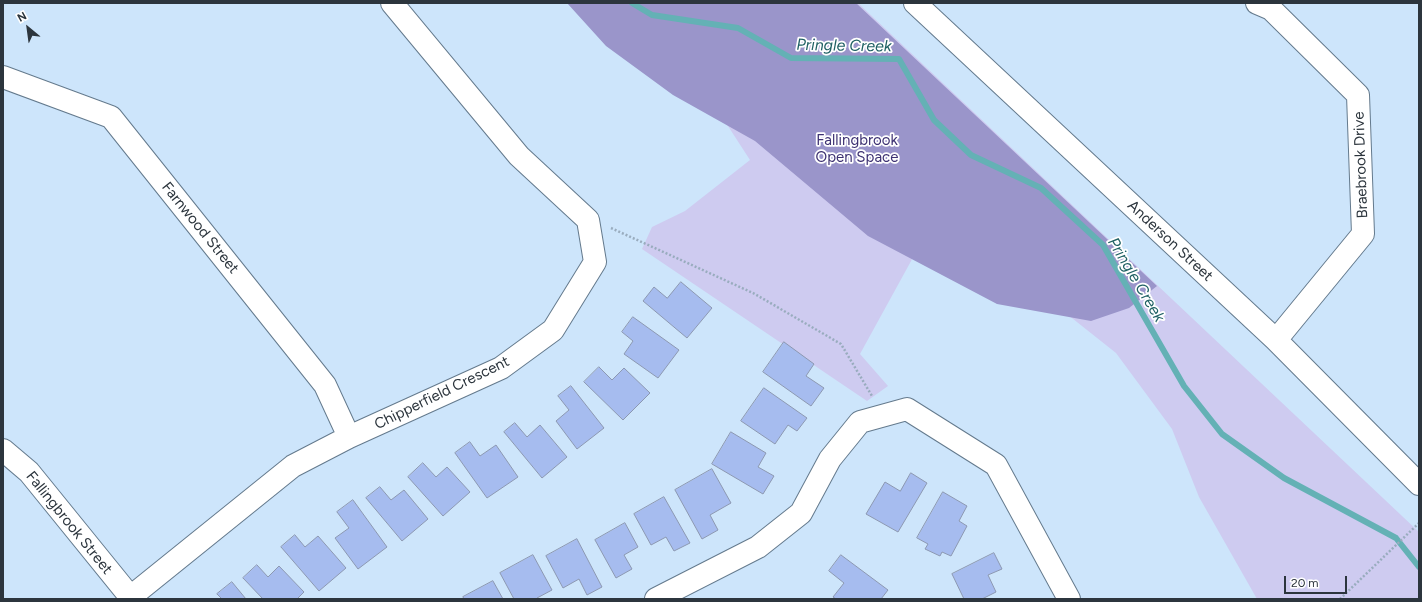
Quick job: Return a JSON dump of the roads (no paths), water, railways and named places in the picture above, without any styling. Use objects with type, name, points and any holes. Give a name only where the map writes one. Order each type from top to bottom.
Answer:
[{"type":"street","name":"Chipperfield Crescent","points":[[130,598],[293,466],[349,437],[501,368],[553,330],[595,262],[588,220],[519,156],[392,3]]},
{"type":"street","name":"Anderson Street","points":[[915,3],[1276,340],[1419,484]]},
{"type":"street","name":"Braebrook Drive","points":[[1268,5],[1358,95],[1363,234],[1276,340]]},
{"type":"street","name":"Farnwood Street","points":[[3,77],[111,117],[325,385],[349,437]]},
{"type":"street","points":[[656,599],[758,547],[801,513],[830,459],[860,422],[907,409],[996,465],[1069,599]]},
{"type":"street","name":"Fallingbrook Street","points":[[3,450],[29,472],[130,598]]},
{"type":"waterway","name":"Pringle Creek","points":[[632,3],[652,15],[738,28],[791,58],[899,59],[934,120],[971,155],[1041,188],[1103,245],[1184,386],[1222,434],[1284,478],[1396,538],[1419,567]]},
{"type":"park label","name":"Fallingbrook Open Space","points":[[857,150]]}]
